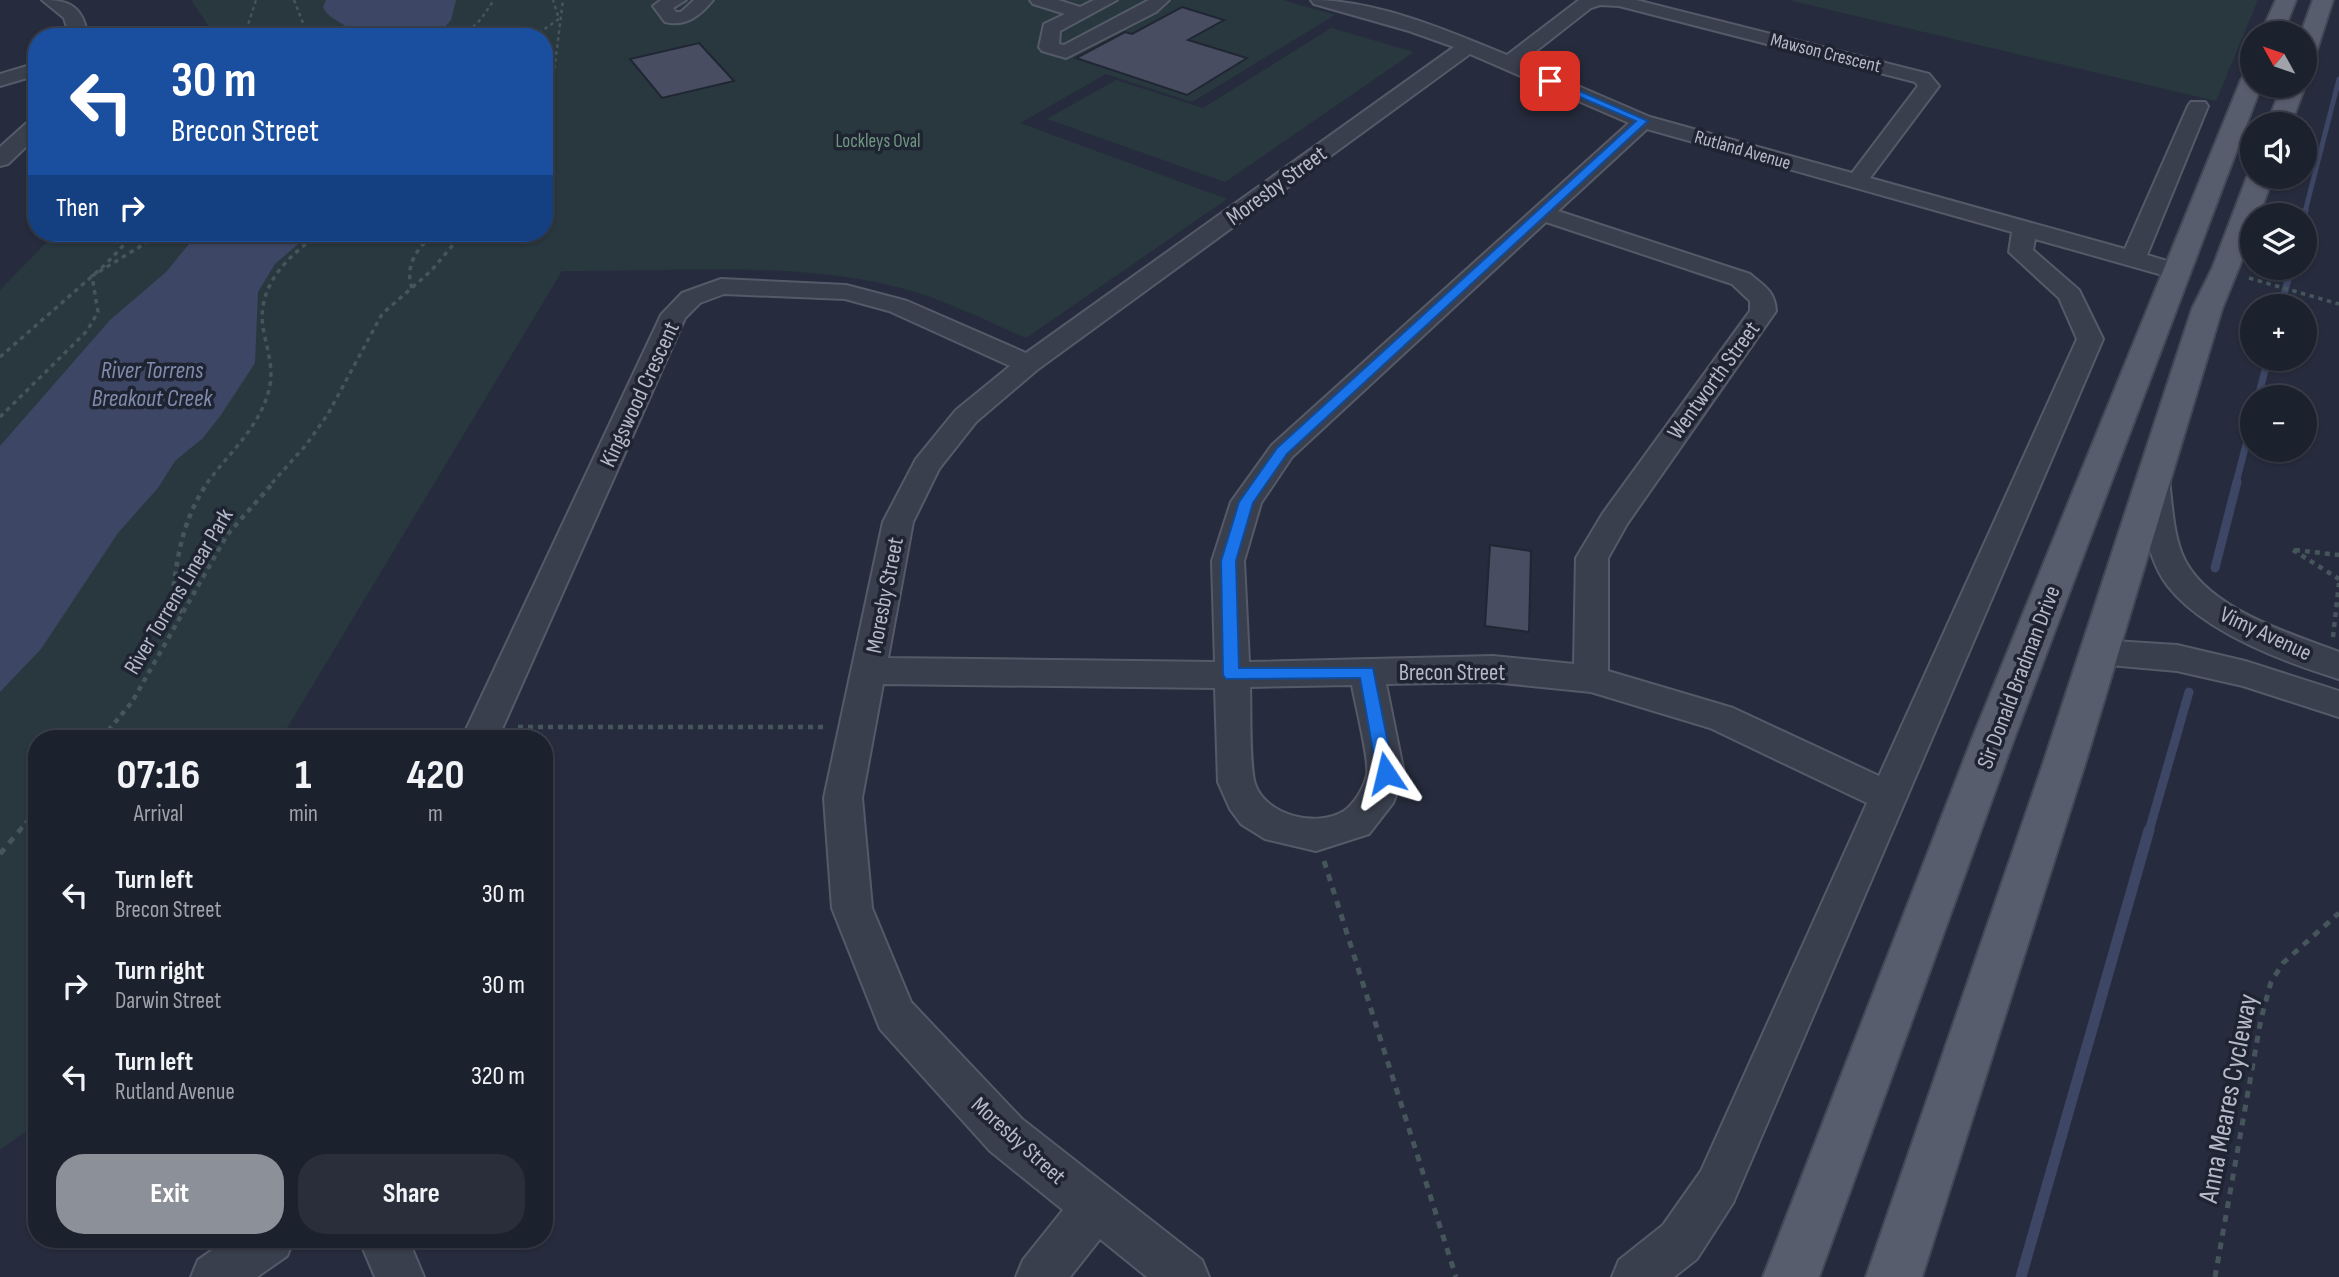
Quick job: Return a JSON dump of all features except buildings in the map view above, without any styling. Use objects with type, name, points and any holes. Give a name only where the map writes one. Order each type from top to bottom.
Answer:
[{"type":"main road","points":[[2277,21],[2286,0]]},
{"type":"main road","points":[[2316,21],[2323,0]]},
{"type":"main road","name":"Sir Donald Bradman Drive","points":[[1791,1277],[1988,752],[2245,98]]},
{"type":"main road","points":[[1894,1277],[2154,480],[2207,309],[2226,270],[2256,189]]},
{"type":"main road","points":[[2175,271],[2226,270]]},
{"type":"main road","points":[[2175,271],[2207,309]]},
{"type":"street","points":[[51,0],[69,10],[77,20],[78,28]]},
{"type":"street","points":[[677,0],[662,6],[671,18],[687,17],[704,0]]},
{"type":"street","points":[[1039,0],[1081,13]]},
{"type":"street","points":[[1108,0],[1051,28],[1049,47],[1066,52],[1150,8],[1160,0]]},
{"type":"street","name":"Rutland Avenue","points":[[1320,0],[1416,27],[1468,46],[1643,121],[2175,271]]},
{"type":"street","name":"Mawson Crescent","points":[[1508,63],[1585,4],[1600,0],[1646,8],[1922,78],[1929,86],[1857,181]]},
{"type":"street","name":"Moresby Street","points":[[1185,1277],[1006,1135],[895,1015],[852,908],[843,798],[898,522],[926,466],[966,416],[1028,364],[1468,46]]},
{"type":"street","points":[[0,80],[28,72]]},
{"type":"street","points":[[2133,259],[2198,106]]},
{"type":"street","points":[[1367,672],[1386,773],[1374,803],[1356,823],[1316,835],[1278,828],[1254,813],[1236,782],[1228,561],[1246,502],[1282,451],[1643,121]]},
{"type":"street","points":[[0,159],[28,133]]},
{"type":"street","name":"Wentworth Street","points":[[1542,213],[1741,279],[1763,299],[1763,311],[1614,520],[1592,558],[1591,679]]},
{"type":"street","points":[[1636,1277],[1680,1242],[1717,1187],[1886,796],[2090,339],[2070,295],[2021,252],[2024,229]]},
{"type":"street","name":"Kingswood Crescent","points":[[484,730],[674,315],[691,298],[721,286],[846,292],[898,306],[1028,364]]},
{"type":"street","name":"Vimy Avenue","points":[[2154,480],[2167,557],[2180,578],[2204,603],[2261,634],[2335,664]]},
{"type":"street","name":"Vimy Avenue","points":[[2098,652],[2177,658],[2245,674],[2339,704]]},
{"type":"street","name":"Brecon Street","points":[[869,671],[1231,675],[1493,669],[1591,679],[1721,718],[1886,796]]},
{"type":"street","points":[[1040,1277],[1096,1206]]},
{"type":"street","points":[[215,1277],[257,1248]]},
{"type":"street","points":[[387,1248],[400,1277]]},
{"type":"path","points":[[248,28],[256,0]]},
{"type":"path","points":[[294,0],[298,18],[304,28]]},
{"type":"path","points":[[472,28],[494,0]]},
{"type":"path","points":[[553,0],[559,19]]},
{"type":"path","points":[[553,75],[563,0]]},
{"type":"path","points":[[546,28],[559,19]]},
{"type":"path","points":[[0,356],[92,276],[126,242]]},
{"type":"path","points":[[92,276],[147,242]]},
{"type":"path","points":[[182,613],[172,598],[177,546],[191,509],[261,413],[270,388],[273,367],[260,321],[263,301],[271,280],[309,242]]},
{"type":"path","points":[[412,288],[407,280],[410,268],[424,242]]},
{"type":"path","name":"River Torrens Linear Park","points":[[109,730],[132,702],[227,535],[306,445],[328,414],[382,314],[457,242]]},
{"type":"path","points":[[0,417],[87,331],[98,312],[92,276]]},
{"type":"path","points":[[2256,280],[2339,304]]},
{"type":"path","points":[[2335,664],[2339,581],[2293,550],[2339,555]]},
{"type":"path","points":[[553,732],[858,726]]},
{"type":"path","points":[[0,854],[28,821]]},
{"type":"path","points":[[1316,835],[1456,1277]]},
{"type":"path","name":"Anna Meares Cycleway","points":[[2215,1277],[2261,1019],[2272,982],[2283,963],[2339,913]]},
{"type":"green space","name":"Lockleys Oval","points":[[191,0],[1283,0],[1335,15],[1192,102],[1106,74],[1020,123],[1227,199],[1026,338],[930,297],[897,287],[816,273],[731,269],[562,271],[286,730],[28,730],[28,1130],[0,1150],[0,290],[47,242],[553,242],[553,28],[207,28],[208,25]]},
{"type":"green space","points":[[1788,0],[2258,0],[2249,21],[2240,21],[2240,43],[2216,101]]},
{"type":"green space","points":[[1331,28],[1414,52],[1225,182],[1047,119],[1116,80],[1203,108]]},
{"type":"water","points":[[326,0],[456,0],[451,20],[444,28],[347,28],[323,7]]},
{"type":"water","name":"River Torrens Breakout Creek","points":[[191,242],[301,242],[275,264],[258,292],[255,363],[221,415],[203,438],[175,461],[158,488],[118,533],[41,649],[0,692],[0,446],[110,320],[166,272]]},
{"type":"waterway","points":[[2307,203],[2339,79]]},
{"type":"waterway","points":[[2284,294],[2288,280]]},
{"type":"waterway","points":[[2261,385],[2265,371]]},
{"type":"waterway","points":[[2236,483],[2241,462]]},
{"type":"waterway","points":[[2215,568],[2237,482]]},
{"type":"waterway","points":[[2149,831],[2189,692]]},
{"type":"waterway","points":[[2021,1277],[2149,830]]},
{"type":"route","points":[[1386,773],[1367,672],[1231,675],[1228,561],[1246,502],[1282,451],[1643,121],[1550,81]]}]
